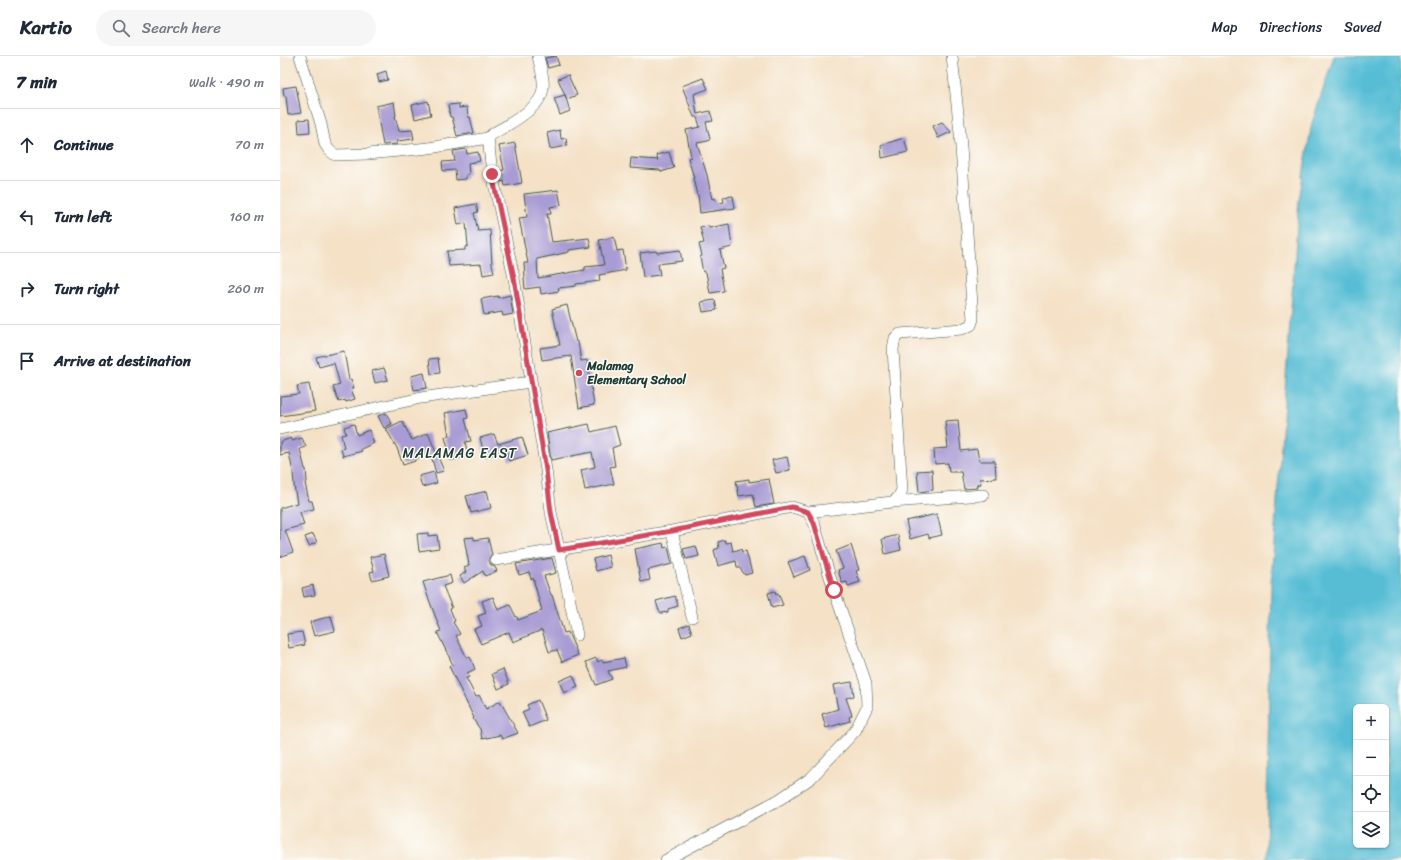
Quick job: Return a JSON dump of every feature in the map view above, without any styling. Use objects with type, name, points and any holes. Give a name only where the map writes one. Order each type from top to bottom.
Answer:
[{"type":"street","points":[[300,56],[321,124],[325,144],[329,150],[335,154],[368,154],[429,148],[488,138],[492,133],[507,126],[536,104],[543,93],[538,56]]},
{"type":"street","points":[[892,502],[898,498],[902,490],[893,349],[895,338],[900,334],[962,330],[971,325],[973,319],[960,133],[952,56]]},
{"type":"street","points":[[488,138],[492,174],[514,278],[530,382],[546,470],[551,512],[577,635]]},
{"type":"street","points":[[280,429],[421,398],[530,382]]},
{"type":"street","points":[[496,560],[672,531],[792,507],[808,512],[892,502],[983,495]]},
{"type":"street","points":[[666,860],[780,800],[811,778],[855,731],[867,707],[866,683],[834,590],[814,523],[808,512]]},
{"type":"street","points":[[672,531],[692,617]]},
{"type":"water","points":[[1334,56],[1401,56],[1401,860],[1266,860],[1271,583],[1299,199],[1312,123]]},
{"type":"building","points":[[556,56],[559,65],[548,68],[545,58]]},
{"type":"building","points":[[386,71],[388,80],[379,82],[377,74]]},
{"type":"building","points":[[568,75],[577,95],[567,99],[558,79]]},
{"type":"building","points":[[703,78],[708,89],[694,94],[697,114],[710,111],[713,121],[706,122],[710,139],[708,141],[697,143],[707,175],[712,199],[715,198],[717,204],[724,202],[723,197],[733,196],[735,208],[700,213],[698,195],[688,158],[691,157],[686,130],[700,127],[697,117],[694,117],[682,86]]},
{"type":"building","points":[[296,86],[301,113],[288,115],[286,96],[284,96],[283,88]]},
{"type":"building","points":[[565,95],[570,111],[560,115],[554,98]]},
{"type":"building","points":[[428,101],[431,115],[415,119],[412,105]]},
{"type":"building","points":[[394,102],[395,116],[399,131],[412,130],[414,139],[397,141],[397,144],[383,145],[376,106]]},
{"type":"building","points":[[459,104],[459,108],[467,107],[468,117],[470,117],[474,133],[457,136],[452,117],[450,117],[448,105]]},
{"type":"building","points":[[309,119],[310,132],[299,133],[298,120]]},
{"type":"building","points":[[942,122],[951,132],[938,138],[933,126]]},
{"type":"building","points":[[560,130],[561,139],[566,138],[567,146],[550,149],[547,133]]},
{"type":"building","points":[[904,138],[908,152],[882,158],[881,145]]},
{"type":"building","points":[[515,143],[522,183],[505,186],[504,181],[501,182],[499,172],[504,170],[499,146]]},
{"type":"building","points":[[466,149],[467,154],[478,152],[480,161],[468,163],[469,174],[466,175],[466,179],[456,180],[455,170],[443,171],[442,162],[455,161],[453,151]]},
{"type":"building","points":[[669,152],[674,168],[661,172],[660,170],[630,168],[631,158],[658,160],[656,155]]},
{"type":"building","points":[[558,190],[561,205],[550,207],[551,214],[547,214],[552,242],[589,238],[591,247],[569,250],[569,252],[537,259],[538,278],[585,270],[585,267],[604,265],[599,240],[614,237],[617,251],[623,250],[626,270],[599,275],[600,281],[576,284],[576,286],[558,288],[559,291],[541,294],[540,287],[525,289],[524,263],[528,263],[519,218],[527,217],[524,194]]},
{"type":"building","points":[[476,204],[478,212],[474,213],[478,231],[490,230],[494,273],[483,275],[481,264],[449,266],[447,251],[465,250],[465,247],[468,246],[466,223],[458,225],[455,208]]},
{"type":"building","points":[[729,224],[732,247],[720,250],[724,268],[720,269],[724,291],[710,293],[706,272],[703,272],[700,257],[702,256],[699,244],[704,243],[700,227],[709,226],[709,228]]},
{"type":"building","points":[[680,250],[682,261],[658,264],[660,275],[643,277],[640,253],[656,251],[657,253]]},
{"type":"building","points":[[510,295],[513,314],[503,316],[502,312],[484,315],[481,299],[498,296],[498,298]]},
{"type":"building","points":[[715,300],[717,310],[703,312],[701,302]]},
{"type":"building","points":[[567,305],[576,342],[578,342],[581,361],[587,360],[594,405],[579,408],[571,356],[542,360],[540,348],[560,345],[552,309]]},
{"type":"building","points":[[344,351],[349,380],[351,379],[354,388],[351,389],[355,399],[346,402],[345,400],[339,402],[333,387],[340,385],[334,363],[319,367],[316,357]]},
{"type":"building","points":[[438,358],[440,373],[431,374],[429,359]]},
{"type":"building","points":[[384,368],[388,380],[375,383],[372,371]]},
{"type":"building","points":[[424,373],[427,388],[414,390],[411,376]]},
{"type":"building","points":[[309,384],[315,411],[280,416],[280,396],[299,394],[297,386]]},
{"type":"building","points":[[466,409],[468,418],[465,419],[471,441],[465,442],[468,456],[451,460],[445,437],[449,436],[445,413]]},
{"type":"building","points":[[386,413],[392,424],[384,428],[378,416]]},
{"type":"building","points":[[958,420],[961,451],[977,449],[979,461],[995,461],[996,478],[980,479],[981,484],[976,485],[977,488],[964,489],[961,472],[949,472],[948,463],[935,464],[934,449],[948,448],[945,421]]},
{"type":"building","points":[[402,421],[412,440],[428,433],[444,471],[436,473],[430,452],[415,459],[415,461],[403,465],[397,448],[386,429]]},
{"type":"building","points":[[354,424],[357,435],[369,430],[374,443],[361,449],[362,451],[343,456],[341,449],[344,448],[341,435],[346,434],[344,427]]},
{"type":"building","points":[[589,424],[591,432],[615,426],[620,445],[612,448],[615,466],[610,467],[614,484],[585,490],[581,470],[595,467],[592,452],[551,460],[547,433]]},
{"type":"building","points":[[494,434],[498,444],[522,437],[528,455],[509,461],[506,450],[485,457],[480,438]]},
{"type":"building","points":[[291,438],[292,441],[302,438],[306,447],[300,449],[306,469],[307,482],[305,483],[309,501],[312,501],[314,509],[300,512],[304,525],[285,530],[293,552],[280,557],[280,508],[297,503],[289,453],[280,455],[280,442]]},
{"type":"building","points":[[787,457],[790,470],[776,473],[772,460]]},
{"type":"building","points":[[932,470],[933,490],[919,492],[917,471]]},
{"type":"building","points":[[434,472],[437,483],[422,487],[419,476]]},
{"type":"building","points":[[749,479],[749,482],[769,479],[774,504],[756,507],[753,494],[739,496],[736,481]]},
{"type":"building","points":[[487,491],[491,508],[471,513],[466,496]]},
{"type":"building","points":[[937,514],[942,535],[929,538],[928,534],[910,539],[906,521]]},
{"type":"building","points":[[428,533],[428,536],[437,535],[439,548],[419,551],[417,534]]},
{"type":"building","points":[[313,534],[317,542],[309,546],[305,537]]},
{"type":"building","points":[[898,535],[901,550],[885,554],[882,539]]},
{"type":"building","points":[[474,537],[474,540],[488,538],[492,555],[489,558],[489,562],[497,571],[485,576],[483,571],[464,583],[460,576],[466,572],[464,568],[469,565],[464,538]]},
{"type":"building","points":[[725,540],[726,543],[731,542],[733,551],[741,549],[742,552],[746,551],[752,573],[745,575],[739,567],[737,567],[736,561],[718,566],[714,550],[719,548],[718,542]]},
{"type":"building","points":[[663,543],[664,548],[668,547],[672,564],[648,570],[650,580],[641,582],[635,549]]},
{"type":"building","points":[[851,545],[859,570],[856,571],[860,582],[848,586],[847,582],[842,583],[838,570],[843,568],[836,551]]},
{"type":"building","points":[[696,546],[699,556],[686,559],[683,549]]},
{"type":"building","points":[[384,554],[389,576],[372,580],[370,572],[374,571],[370,557]]},
{"type":"building","points":[[608,555],[611,567],[596,571],[593,559]]},
{"type":"building","points":[[805,556],[810,570],[794,577],[788,562]]},
{"type":"building","points":[[552,558],[556,573],[544,576],[552,595],[564,633],[568,632],[578,655],[562,662],[557,650],[549,652],[542,630],[513,642],[509,632],[481,644],[474,629],[482,626],[478,616],[486,613],[482,601],[493,597],[498,610],[510,605],[518,620],[542,611],[533,578],[531,579],[529,572],[519,575],[516,564]]},
{"type":"building","points":[[450,575],[452,583],[443,586],[452,608],[450,609],[455,621],[453,622],[460,634],[456,636],[467,658],[470,657],[475,669],[467,673],[469,677],[466,678],[476,697],[479,695],[486,709],[500,701],[518,733],[502,739],[500,735],[482,739],[480,729],[473,719],[474,718],[449,666],[453,665],[437,632],[441,631],[423,582]]},
{"type":"building","points":[[313,585],[315,595],[304,597],[302,588]]},
{"type":"building","points":[[775,591],[776,594],[778,593],[783,605],[772,608],[768,593]]},
{"type":"building","points":[[675,596],[678,606],[668,609],[668,612],[661,613],[656,601]]},
{"type":"building","points":[[331,616],[335,631],[314,636],[310,622]]},
{"type":"building","points":[[689,624],[692,633],[682,637],[679,628]]},
{"type":"building","points":[[302,632],[305,645],[289,648],[287,634]]},
{"type":"building","points":[[596,658],[598,662],[602,660],[603,662],[624,658],[626,667],[608,671],[612,679],[596,685],[586,662]]},
{"type":"building","points":[[503,669],[509,684],[498,689],[492,674]]},
{"type":"building","points":[[573,675],[578,687],[564,693],[559,681]]},
{"type":"building","points":[[852,682],[854,696],[846,698],[852,715],[849,717],[850,721],[826,728],[822,714],[838,709],[833,685]]},
{"type":"building","points":[[538,700],[546,720],[529,727],[522,712],[529,709],[527,705]]},
{"type":"place","name":"Malamag Elementary School","points":[[579,373]]},
{"type":"district","name":"MALAMAG EAST","points":[[460,453]]},
{"type":"route","points":[[492,174],[514,278],[546,470],[551,512],[559,550],[672,531],[792,507],[808,512],[814,523],[834,590]]}]
